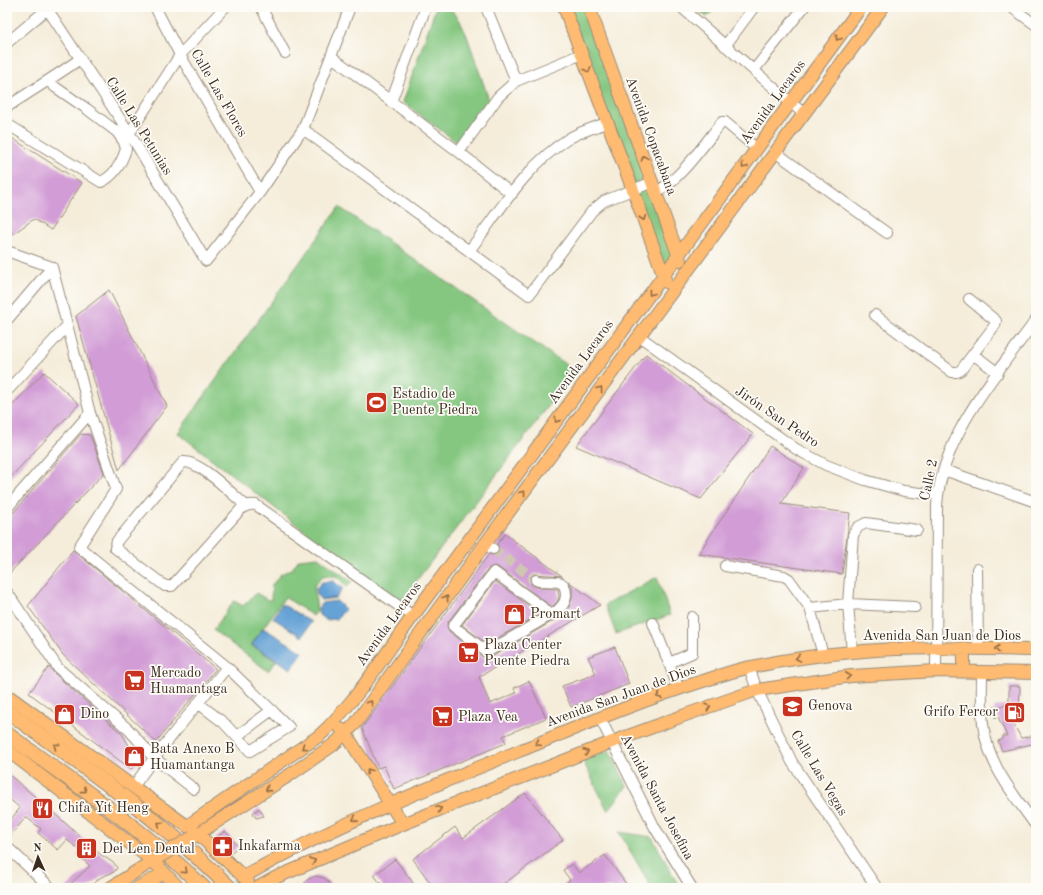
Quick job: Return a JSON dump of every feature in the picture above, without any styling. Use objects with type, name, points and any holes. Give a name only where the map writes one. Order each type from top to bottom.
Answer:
[{"type":"highway","points":[[7,711],[150,816],[196,855],[230,888]]},
{"type":"highway","points":[[7,734],[122,818],[171,858],[204,888]]},
{"type":"main road","points":[[564,7],[634,190],[671,293]]},
{"type":"main road","name":"Avenida Lecaros","points":[[193,833],[320,736],[348,706],[861,7]]},
{"type":"main road","points":[[110,888],[156,859],[193,833],[291,774],[333,745],[355,724],[489,547],[639,336],[883,7]]},
{"type":"main road","name":"Avenida Copacabana","points":[[591,8],[685,274]]},
{"type":"main road","name":"Avenida San Juan de Dios","points":[[243,877],[274,859],[333,829],[390,804],[600,718],[679,689],[749,667],[823,655],[852,652],[936,648],[1036,650]]},
{"type":"main road","points":[[964,648],[964,671]]},
{"type":"main road","points":[[7,696],[133,786],[193,833],[256,888],[277,877],[403,824],[612,742],[757,690],[851,676],[936,671],[1036,673]]},
{"type":"main road","points":[[334,722],[346,734],[403,824]]},
{"type":"main road","points":[[7,750],[156,859],[164,872],[180,888]]},
{"type":"main road","points":[[137,888],[164,872]]},
{"type":"street","name":"Calle Las Flores","points":[[155,7],[180,55],[260,192]]},
{"type":"street","points":[[7,124],[101,182],[109,178],[118,166],[126,149],[127,138],[180,55],[225,7]]},
{"type":"street","points":[[261,7],[285,53]]},
{"type":"street","points":[[260,192],[303,129],[350,7]]},
{"type":"street","points":[[391,102],[426,7]]},
{"type":"street","points":[[486,7],[516,81]]},
{"type":"street","points":[[681,7],[804,114]]},
{"type":"street","points":[[725,46],[754,7]]},
{"type":"street","points":[[754,70],[804,7]]},
{"type":"street","points":[[1011,7],[1036,25]]},
{"type":"street","points":[[7,43],[46,8]]},
{"type":"street","name":"Calle Las Petunias","points":[[46,8],[80,59],[127,138],[206,261],[260,192]]},
{"type":"street","points":[[459,152],[498,97],[516,81],[582,54]]},
{"type":"street","points":[[332,56],[512,194]]},
{"type":"street","points":[[7,107],[49,81],[80,59]]},
{"type":"street","points":[[49,81],[55,87],[127,138]]},
{"type":"street","points":[[469,251],[533,168],[551,151],[570,138],[608,122]]},
{"type":"street","points":[[303,129],[529,295],[592,211],[604,201],[634,190],[666,187],[692,159],[722,122],[725,122],[757,149]]},
{"type":"street","points":[[775,152],[887,233]]},
{"type":"street","points":[[7,251],[52,267]]},
{"type":"street","points":[[7,320],[52,267]]},
{"type":"street","points":[[52,267],[90,413],[116,489],[79,547],[227,666],[289,726],[250,751],[224,723],[198,703]]},
{"type":"street","points":[[875,315],[952,372],[957,372],[961,370],[995,325],[996,321],[969,299]]},
{"type":"street","name":"Calle 2","points":[[936,671],[938,495],[944,470],[952,446],[964,421],[1036,320]]},
{"type":"street","points":[[7,390],[67,326]]},
{"type":"street","name":"Jirón San Pedro","points":[[639,336],[796,449],[820,462],[865,480],[904,490],[938,495]]},
{"type":"street","points":[[973,354],[998,373]]},
{"type":"street","points":[[7,508],[90,413]]},
{"type":"street","points":[[245,505],[200,466],[188,461],[183,462],[117,541],[115,548],[165,586],[172,586],[245,505],[256,505],[413,616]]},
{"type":"street","points":[[944,470],[1036,502]]},
{"type":"street","points":[[852,652],[848,604],[853,534],[858,527],[866,523],[917,530]]},
{"type":"street","points":[[725,566],[784,576],[789,579],[810,608],[823,655]]},
{"type":"street","points":[[977,569],[978,649]]},
{"type":"street","points":[[536,580],[541,582],[555,581],[563,586],[566,598],[560,608],[552,614],[487,652],[453,626],[494,572],[552,614]]},
{"type":"street","points":[[7,592],[58,668],[129,730],[154,758],[194,789]]},
{"type":"street","points":[[810,608],[848,604],[915,607]]},
{"type":"street","points":[[669,663],[692,653],[692,617]]},
{"type":"street","points":[[653,623],[679,689]]},
{"type":"street","points":[[133,786],[227,666]]},
{"type":"street","name":"Calle Las Vegas","points":[[749,667],[757,690],[792,762],[860,866],[877,888]]},
{"type":"street","points":[[982,672],[983,723],[988,746],[1007,786],[1036,826]]},
{"type":"street","points":[[237,736],[272,710]]},
{"type":"street","name":"Avenida Santa Josefina","points":[[600,718],[655,828],[692,888]]},
{"type":"street","points":[[7,847],[51,888]]},
{"type":"green space","points":[[436,7],[449,7],[459,19],[467,36],[489,100],[458,143],[403,102]]},
{"type":"green space","points":[[569,7],[584,7],[649,181],[635,187]]},
{"type":"green space","points":[[694,7],[716,7],[707,17]]},
{"type":"green space","points":[[652,184],[676,256],[664,273],[636,191]]},
{"type":"green space","name":"Estadio de Puente Piedra","points":[[339,207],[575,371],[399,604],[178,433]]},
{"type":"green space","points":[[318,557],[352,582],[347,587],[336,576],[323,576],[314,586],[317,612],[313,616],[285,597],[251,645],[276,661],[268,671],[213,630],[234,601],[243,606],[256,593],[268,600],[271,600],[272,585],[281,574],[292,569],[299,559]]},
{"type":"green space","points":[[657,577],[670,615],[616,634],[605,605]]},
{"type":"green space","points":[[609,750],[627,786],[608,811],[583,761]]},
{"type":"green space","points":[[619,832],[652,837],[680,888],[652,888]]},
{"type":"water","points":[[333,581],[343,589],[336,598],[321,600],[317,595],[316,588],[322,582]]},
{"type":"water","points":[[337,601],[345,609],[337,619],[326,620],[319,615],[318,608],[322,603]]},
{"type":"water","points":[[282,604],[311,622],[302,637],[273,618]]},
{"type":"water","points":[[263,628],[303,652],[291,669],[252,645]]},
{"type":"building","points":[[7,135],[82,183],[51,230],[34,219],[13,234],[7,231]]},
{"type":"building","points":[[109,290],[167,406],[119,470],[76,316]]},
{"type":"building","points":[[646,354],[753,434],[701,499],[576,446]]},
{"type":"building","points":[[44,372],[79,404],[7,481],[7,411]]},
{"type":"building","points":[[81,434],[90,435],[104,473],[7,576],[7,520]]},
{"type":"building","points":[[770,446],[804,468],[781,504],[850,513],[842,574],[698,554]]},
{"type":"building","points":[[505,534],[562,576],[535,574],[530,578],[531,584],[534,586],[540,588],[558,589],[559,597],[557,602],[552,607],[498,567],[494,566],[489,568],[448,622],[447,626],[449,631],[483,657],[490,658],[563,615],[569,607],[572,599],[572,587],[568,581],[600,605],[479,677],[490,704],[516,693],[514,688],[529,681],[546,718],[503,736],[506,743],[394,789],[384,766],[378,768],[362,728],[489,554],[493,555],[498,553],[499,549],[497,544]]},
{"type":"building","points":[[73,550],[216,669],[156,742],[63,655],[28,606]]},
{"type":"building","points":[[495,581],[540,614],[487,644],[462,625]]},
{"type":"building","points":[[615,647],[629,684],[571,707],[562,686],[596,674],[588,657]]},
{"type":"building","points":[[49,667],[122,734],[140,763],[131,769],[29,693]]},
{"type":"building","points":[[1009,686],[1020,686],[1019,717],[1010,717],[1021,738],[1036,735],[1036,743],[1002,751],[998,741],[1003,739],[1003,736],[1007,736],[998,717],[995,718],[994,707],[1009,705]]},
{"type":"building","points":[[7,773],[100,854],[115,864],[117,868],[114,872],[101,877],[88,888],[66,888],[90,866],[78,855],[81,851],[67,840],[58,850],[38,833],[41,829],[26,817],[7,840],[7,824],[20,808],[7,797]]},
{"type":"building","points":[[525,793],[563,840],[498,888],[434,888],[413,859],[455,827],[463,838]]},
{"type":"building","points":[[259,808],[264,816],[256,818],[253,813]]},
{"type":"building","points":[[225,831],[238,846],[230,854],[215,839]]},
{"type":"building","points":[[605,855],[629,888],[559,888],[570,880],[563,870],[572,864],[579,873]]},
{"type":"building","points":[[395,859],[417,888],[384,888],[374,875]]},
{"type":"building","points":[[315,876],[324,878],[328,881],[332,888],[301,888],[307,880]]},
{"type":"tunnel","points":[[493,549],[536,580]]},
{"type":"place","name":"Estadio de Puente Piedra","points":[[376,402]]},
{"type":"place","name":"Promart","points":[[514,614]]},
{"type":"place","name":"Plaza Center Puente Piedra","points":[[469,653]]},
{"type":"place","name":"Mercado Huamantaga","points":[[135,681]]},
{"type":"place","name":"Genova","points":[[792,706]]},
{"type":"place","name":"Grifo Fercor","points":[[1014,712]]},
{"type":"place","name":"Dino","points":[[64,714]]},
{"type":"place","name":"Plaza Vea","points":[[443,717]]},
{"type":"place","name":"Bata Anexo B Huamantanga","points":[[135,757]]},
{"type":"place","name":"Chifa Yit Heng","points":[[42,808]]},
{"type":"place","name":"Inkafarma","points":[[222,846]]},
{"type":"place","name":"Dei Len Dental","points":[[87,849]]}]
